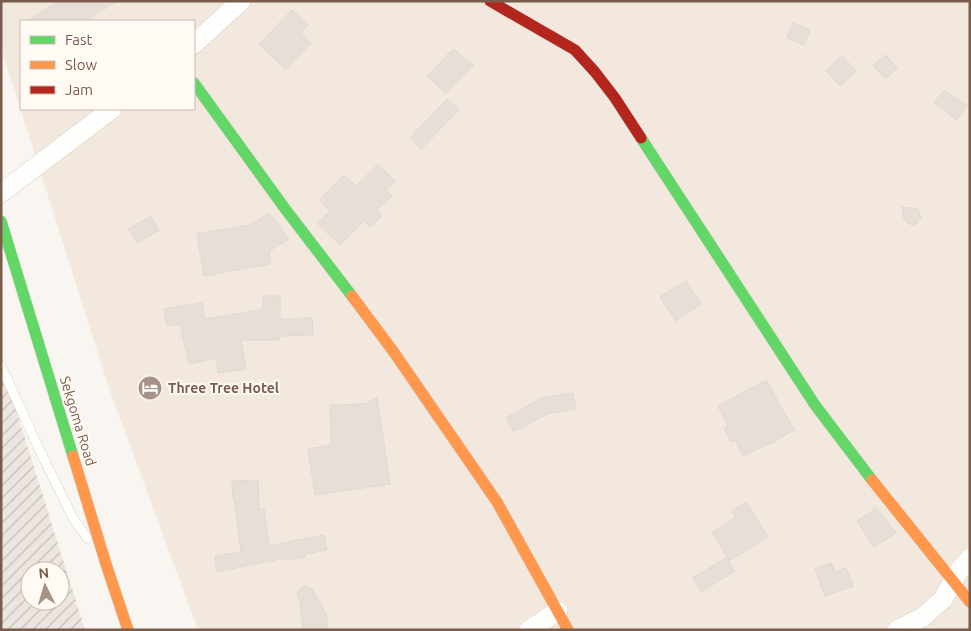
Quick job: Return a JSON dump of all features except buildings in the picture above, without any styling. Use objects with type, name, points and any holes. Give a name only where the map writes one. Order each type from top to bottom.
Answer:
[{"type":"main road","points":[[490,1],[575,50],[595,72],[614,98],[815,405],[970,602]]},
{"type":"main road","points":[[195,84],[286,210],[399,359],[496,502],[568,630]]},
{"type":"main road","name":"Sekgoma Road","points":[[1,221],[128,630]]},
{"type":"street","points":[[195,43],[241,1]]},
{"type":"street","points":[[1,193],[111,110]]},
{"type":"street","points":[[897,630],[923,617],[943,599],[952,581],[970,558]]},
{"type":"street","points":[[529,630],[558,611]]},
{"type":"lane","points":[[1,366],[73,518],[106,564]]},
{"type":"shaded area","points":[[1,1],[970,1],[970,630],[198,630],[109,388],[21,110],[195,110],[195,20],[20,20],[20,108],[1,48]]},
{"type":"shaded area","points":[[1,362],[63,561],[20,561],[20,611],[70,611],[70,582],[85,630],[1,630]]},
{"type":"traffic: fast","points":[[195,84],[286,210],[352,296]]},
{"type":"traffic: fast","points":[[641,138],[815,405],[872,480]]},
{"type":"traffic: fast","points":[[1,221],[73,456]]},
{"type":"traffic: slow","points":[[352,296],[393,351],[497,502],[568,630]]},
{"type":"traffic: slow","points":[[73,456],[128,630]]},
{"type":"traffic: slow","points":[[872,480],[970,602]]},
{"type":"traffic: jam","points":[[490,1],[575,50],[615,98],[641,138]]},
{"type":"place","name":"Three Tree Hotel","points":[[150,388]]}]
